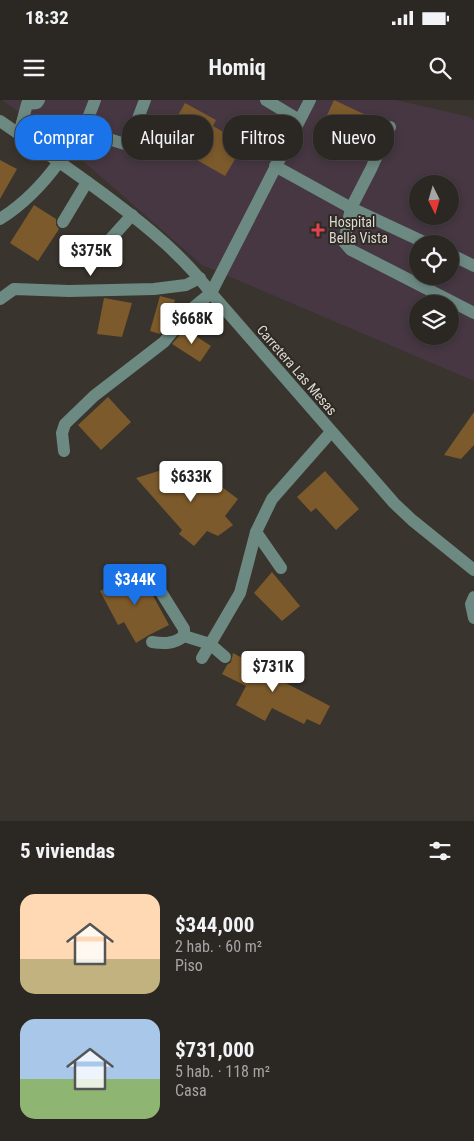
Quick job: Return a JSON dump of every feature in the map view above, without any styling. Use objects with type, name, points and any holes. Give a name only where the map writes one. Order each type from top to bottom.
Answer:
[{"type":"street","points":[[94,100],[83,131],[128,145],[145,100]]},
{"type":"street","points":[[266,100],[291,115]]},
{"type":"street","points":[[302,115],[310,100]]},
{"type":"street","points":[[25,115],[29,101]]},
{"type":"street","name":"Carretera Las Mesas","points":[[0,121],[15,131]]},
{"type":"street","name":"Carretera Las Mesas","points":[[56,160],[149,228],[200,278],[331,432],[406,514],[474,570]]},
{"type":"street","points":[[64,451],[62,433],[65,424],[94,396],[164,342],[188,312],[211,293],[278,160]]},
{"type":"street","points":[[375,160],[351,208],[344,242],[351,250],[474,313]]},
{"type":"street","points":[[0,219],[12,212],[44,182],[59,162]]},
{"type":"street","points":[[275,166],[351,208],[409,235]]},
{"type":"street","points":[[63,222],[87,182]]},
{"type":"street","points":[[66,249],[83,256],[96,255],[132,215]]},
{"type":"street","points":[[459,258],[474,266]]},
{"type":"street","points":[[0,289],[69,291],[154,289],[186,285],[200,278]]},
{"type":"street","points":[[0,300],[14,289]]},
{"type":"street","points":[[202,658],[240,593],[256,532],[272,499],[331,432]]},
{"type":"street","points":[[256,532],[281,568]]},
{"type":"street","points":[[156,584],[184,629],[184,636]]},
{"type":"street","points":[[474,597],[471,604],[474,618]]},
{"type":"street","points":[[152,642],[161,644],[173,643],[184,636],[210,644],[225,657]]},
{"type":"shaded area","name":"Hospital Bella Vista","points":[[2,100],[396,100],[470,117],[474,120],[474,381],[202,265],[82,160],[112,160],[112,115],[23,115]]},
{"type":"building","points":[[334,100],[366,115],[327,115]]},
{"type":"building","points":[[185,103],[207,115],[178,115]]},
{"type":"building","points":[[213,126],[223,132],[223,160],[234,160],[225,176],[197,160],[213,160]]},
{"type":"building","points":[[0,160],[17,169],[0,199]]},
{"type":"building","points":[[34,205],[56,219],[56,225],[59,229],[38,261],[10,243]]},
{"type":"building","points":[[160,296],[175,300],[169,319],[171,320],[160,334],[150,331]]},
{"type":"building","points":[[104,298],[132,303],[122,337],[97,334]]},
{"type":"building","points":[[185,329],[211,346],[200,362],[172,344]]},
{"type":"building","points":[[108,397],[131,422],[101,450],[78,425]]},
{"type":"building","points":[[474,412],[474,445],[461,459],[444,455]]},
{"type":"building","points":[[178,465],[198,492],[210,478],[238,499],[225,516],[233,525],[218,536],[207,531],[194,546],[179,534],[182,530],[136,478]]},
{"type":"building","points":[[325,471],[359,509],[336,530],[316,508],[311,512],[297,497]]},
{"type":"building","points":[[139,570],[169,625],[136,643],[124,622],[118,625],[100,591]]},
{"type":"building","points":[[272,572],[300,606],[282,621],[254,593]]},
{"type":"building","points":[[233,653],[265,670],[268,665],[287,676],[284,682],[330,706],[320,725],[307,719],[304,724],[272,708],[265,721],[236,705],[246,686],[222,674],[231,662]]},
{"type":"place","name":"Hospital Bella Vista","points":[[318,230]]}]
